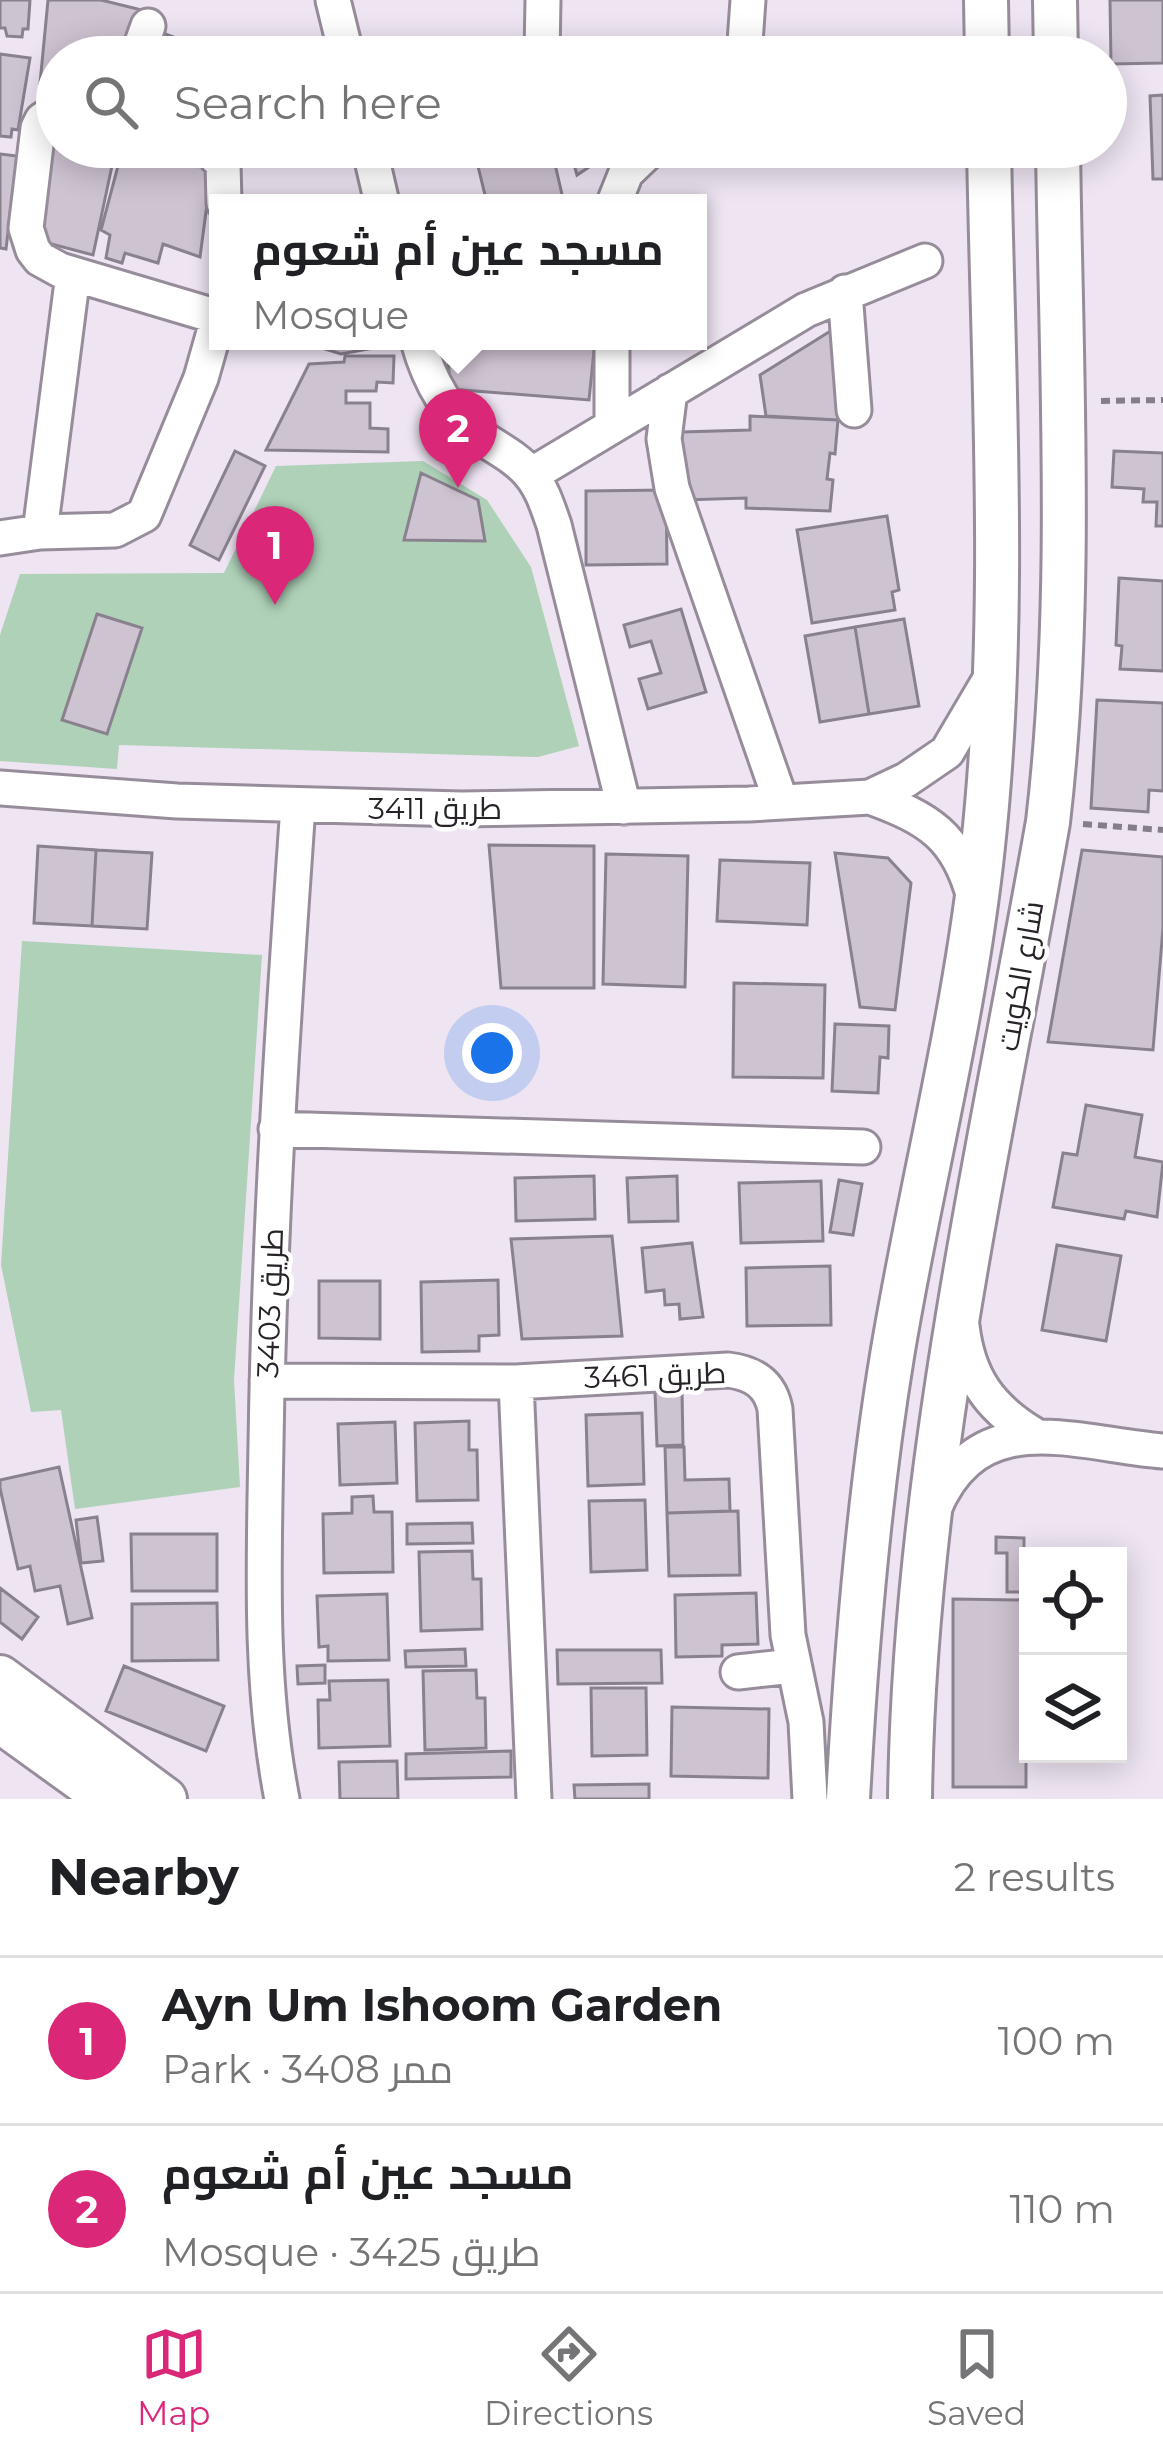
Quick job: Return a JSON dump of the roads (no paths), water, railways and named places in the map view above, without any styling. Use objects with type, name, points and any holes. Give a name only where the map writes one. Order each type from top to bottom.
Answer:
[{"type":"main road","points":[[986,0],[987,36]]},
{"type":"main road","points":[[1055,0],[1056,36]]},
{"type":"main road","name":"شارع الكويت","points":[[848,1799],[869,1528],[892,1355],[944,1100],[987,808],[994,672],[989,168]]},
{"type":"main road","name":"شارع الكويت","points":[[910,1799],[911,1708],[930,1518],[960,1305],[1048,822],[1055,760],[1064,525],[1058,168]]},
{"type":"main road","points":[[0,1677],[165,1799]]},
{"type":"main road","points":[[0,1721],[108,1799]]},
{"type":"street","points":[[333,0],[342,36]]},
{"type":"street","points":[[542,36],[543,0]]},
{"type":"street","points":[[745,36],[748,0]]},
{"type":"street","points":[[36,145],[26,228],[40,259],[73,274],[209,315]]},
{"type":"street","points":[[531,475],[844,292],[926,261]]},
{"type":"street","points":[[40,532],[73,274]]},
{"type":"street","points":[[844,292],[854,410]]},
{"type":"street","points":[[0,538],[115,530],[145,515],[209,350]]},
{"type":"street","points":[[421,350],[449,409],[531,475],[554,525],[624,807]]},
{"type":"street","points":[[612,350],[613,424]]},
{"type":"street","points":[[670,391],[664,440],[672,488],[781,802]]},
{"type":"street","name":"طريق 3411","points":[[0,788],[298,806],[624,807],[870,796],[906,780],[947,752],[994,672]]},
{"type":"street","name":"طريق 3411","points":[[870,796],[925,820],[945,838],[967,869],[976,905]]},
{"type":"street","name":"طريق 3403","points":[[282,1799],[267,1678],[263,1596],[276,1129],[298,806]]},
{"type":"street","points":[[276,1129],[863,1148]]},
{"type":"street","points":[[960,1305],[976,1382],[990,1402],[1033,1434]]},
{"type":"street","name":"طريق 3461","points":[[267,1381],[516,1382],[728,1370],[754,1376],[765,1385],[775,1409],[794,1666],[806,1722],[810,1799]]},
{"type":"street","points":[[516,1382],[534,1799]]},
{"type":"street","points":[[930,1518],[941,1492],[981,1451],[1001,1441],[1033,1434],[1163,1451]]},
{"type":"street","points":[[738,1672],[794,1666]]},
{"type":"place","name":"مسجد عين أم شعوم","points":[[458,488]]},
{"type":"place","name":"Ayn Um Ishoom Garden","points":[[275,605]]}]
